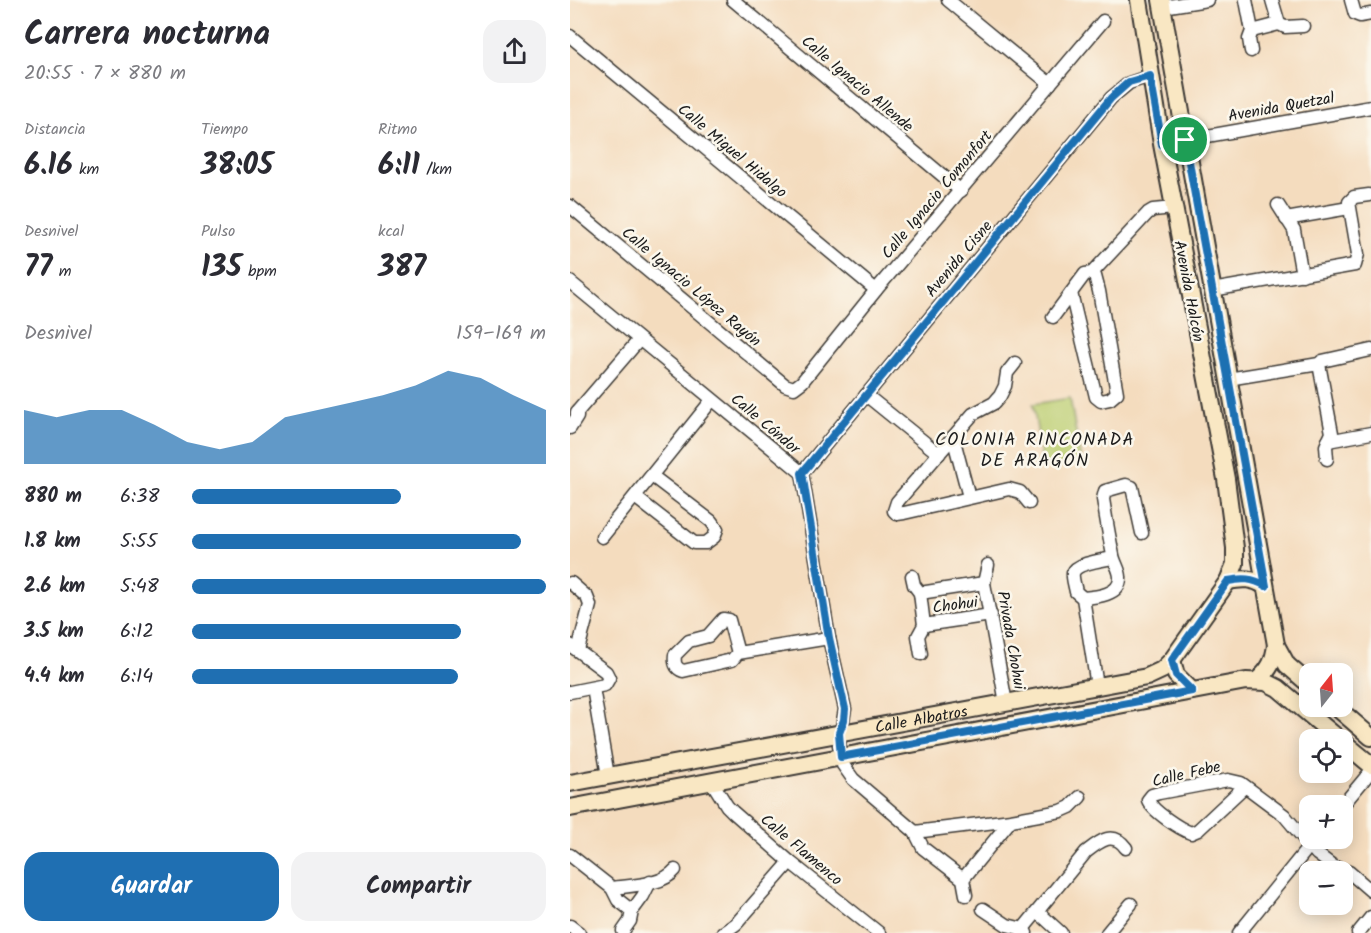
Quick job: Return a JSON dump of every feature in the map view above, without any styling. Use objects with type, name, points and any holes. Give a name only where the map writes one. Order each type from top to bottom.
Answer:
[{"type":"street","name":"Calle Ignacio Allende","points":[[733,0],[961,190]]},
{"type":"street","points":[[948,0],[1050,84]]},
{"type":"street","name":"Avenida Halcón","points":[[1139,0],[1162,144],[1232,518],[1235,557],[1228,581]]},
{"type":"street","points":[[1162,4],[1207,0]]},
{"type":"street","points":[[1246,0],[1252,31],[1249,39],[1251,51]]},
{"type":"street","points":[[1272,0],[1279,24]]},
{"type":"street","points":[[1351,0],[1355,14],[1360,16],[1371,14]]},
{"type":"street","name":"Avenida Halcón","points":[[1162,4],[1276,645],[1287,664],[1299,675]]},
{"type":"street","name":"Calle Ignacio Comonfort","points":[[794,388],[802,382],[876,290],[1103,21]]},
{"type":"street","points":[[1252,31],[1279,24],[1285,27],[1303,26]]},
{"type":"street","name":"Calle Miguel Hidalgo","points":[[570,36],[876,290]]},
{"type":"street","name":"Avenida Cisne","points":[[802,473],[1111,98],[1129,82],[1150,76]]},
{"type":"street","name":"Avenida Quetzal","points":[[1162,144],[1371,107]]},
{"type":"street","points":[[1212,290],[1351,267],[1357,262],[1358,254],[1349,208],[1352,199],[1369,195]]},
{"type":"street","points":[[1278,205],[1294,230],[1302,275]]},
{"type":"street","name":"Calle Ignacio López Rayón","points":[[570,206],[784,385],[794,388]]},
{"type":"street","points":[[1053,317],[1085,274],[1092,273],[1148,213],[1154,210],[1174,208]]},
{"type":"street","points":[[1287,219],[1349,208]]},
{"type":"street","points":[[1071,293],[1095,398],[1101,401],[1110,399],[1116,395],[1116,390],[1099,291],[1092,273]]},
{"type":"street","name":"Calle Cóndor","points":[[570,282],[802,473],[829,638],[845,709],[839,733],[841,757]]},
{"type":"street","points":[[570,428],[575,421],[573,409],[639,340]]},
{"type":"street","points":[[1228,379],[1319,364],[1322,361],[1371,350]]},
{"type":"street","points":[[1015,363],[1006,373],[1005,386],[1000,396],[994,403],[973,414],[897,502],[894,512],[904,513],[969,497],[1016,489],[1029,503]]},
{"type":"street","points":[[1319,364],[1332,433],[1326,446],[1327,459]]},
{"type":"street","points":[[866,395],[939,454]]},
{"type":"street","points":[[603,537],[712,399]]},
{"type":"street","points":[[1328,441],[1371,433]]},
{"type":"street","points":[[953,437],[969,497]]},
{"type":"street","points":[[635,497],[694,543],[706,543],[714,537],[717,530],[711,521],[652,476]]},
{"type":"street","points":[[1083,598],[1111,593],[1117,588],[1121,578],[1113,558],[1103,499],[1106,491],[1126,485],[1132,487],[1142,533]]},
{"type":"street","points":[[1097,686],[1083,598],[1076,592],[1073,577],[1074,570],[1082,565],[1113,558]]},
{"type":"street","name":"Privada Chohui","points":[[988,565],[984,583],[1006,703]]},
{"type":"street","points":[[912,576],[920,593],[924,625],[918,636],[921,654]]},
{"type":"street","points":[[1228,581],[1251,579],[1266,586]]},
{"type":"street","name":"Calle Albatros","points":[[570,783],[1147,677],[1162,670],[1172,660],[1228,581]]},
{"type":"street","points":[[570,692],[605,685],[609,681],[609,676],[574,647],[590,605],[587,597],[572,583]]},
{"type":"street","name":"Privada Chohui","points":[[920,593],[984,583]]},
{"type":"street","name":"Chohui","points":[[924,625],[991,615]]},
{"type":"street","points":[[738,653],[732,626],[729,620],[725,619],[721,620],[708,636],[687,643],[675,655],[675,663],[678,669],[683,671],[732,660],[738,653],[829,638]]},
{"type":"street","points":[[1276,645],[1268,671],[1258,680],[1278,688],[1328,729]]},
{"type":"street","points":[[1172,660],[1176,675],[1192,691]]},
{"type":"street","name":"Calle Albatros","points":[[570,808],[1258,680]]},
{"type":"street","points":[[593,688],[608,776]]},
{"type":"street","points":[[1348,717],[1371,737]]},
{"type":"street","points":[[1353,750],[1371,765]]},
{"type":"street","points":[[841,757],[845,769],[853,779],[915,832],[923,848],[963,879],[966,896]]},
{"type":"street","points":[[1351,795],[1371,771]]},
{"type":"street","name":"Calle Febe","points":[[1228,780],[1245,786],[1198,830],[1191,833],[1183,830],[1151,807],[1148,800],[1155,794],[1228,780]]},
{"type":"street","name":"Calle Flamenco","points":[[712,782],[727,806],[790,862],[879,933]]},
{"type":"street","points":[[1245,786],[1299,829]]},
{"type":"street","points":[[915,832],[1061,811],[1070,807],[1080,797]]},
{"type":"street","points":[[963,879],[1011,820]]},
{"type":"street","points":[[983,909],[1007,925],[1024,932],[1079,859],[1091,848],[1114,838],[1120,840],[1125,848]]},
{"type":"street","points":[[1239,933],[1307,849]]},
{"type":"street","points":[[1318,849],[1326,862],[1349,872],[1371,891]]},
{"type":"street","points":[[570,855],[612,888],[615,897],[632,911]]},
{"type":"street","points":[[730,931],[790,862]]},
{"type":"street","points":[[612,888],[669,877],[675,870]]},
{"type":"street","points":[[623,931],[650,882]]},
{"type":"street","points":[[1107,933],[1131,904]]},
{"type":"street","points":[[1038,912],[1061,933]]},
{"type":"street","points":[[1358,933],[1371,917]]},
{"type":"street","points":[[570,926],[579,933]]},
{"type":"green space","points":[[1070,398],[1081,461],[1043,467],[1033,404]]},
{"type":"district","name":"COLONIA RINCONADA DE ARAGÓN","points":[[1035,449]]},
{"type":"route","points":[[1150,76],[1162,144],[1185,140],[1266,586],[1251,579],[1228,581],[1172,660],[1176,675],[1192,691],[841,757],[839,733],[845,709],[829,638],[802,473],[1120,89],[1138,78],[1150,76]]}]
